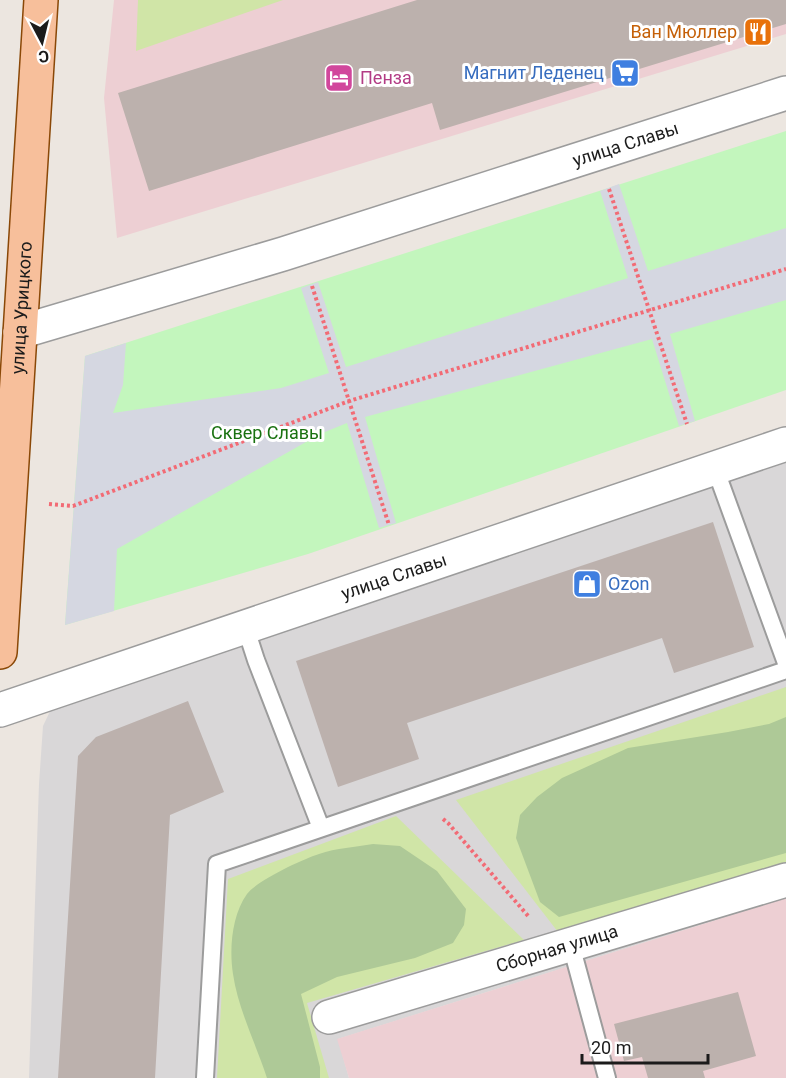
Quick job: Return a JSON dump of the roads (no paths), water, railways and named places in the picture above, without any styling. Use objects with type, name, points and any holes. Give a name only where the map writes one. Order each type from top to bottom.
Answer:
[{"type":"main road","name":"улица Урицкого","points":[[0,652],[41,0]]},
{"type":"street","name":"улица Славы","points":[[20,332],[283,254],[786,93]]},
{"type":"street","name":"улица Славы","points":[[0,710],[786,444]]},
{"type":"street","name":"Сборная улица","points":[[329,1017],[786,880]]},
{"type":"lane","points":[[715,468],[786,663]]},
{"type":"lane","points":[[245,626],[321,828]]},
{"type":"lane","points":[[205,1078],[217,864],[786,670]]},
{"type":"lane","points":[[564,947],[607,1078]]},
{"type":"place","name":"Ван Мюллер","points":[[758,32]]},
{"type":"place","name":"Магнит Леденец","points":[[625,73]]},
{"type":"place","name":"Пенза","points":[[339,78]]},
{"type":"place","name":"Ozon","points":[[587,584]]},
{"type":"park label","name":"Сквер Славы","points":[[267,433]]}]
